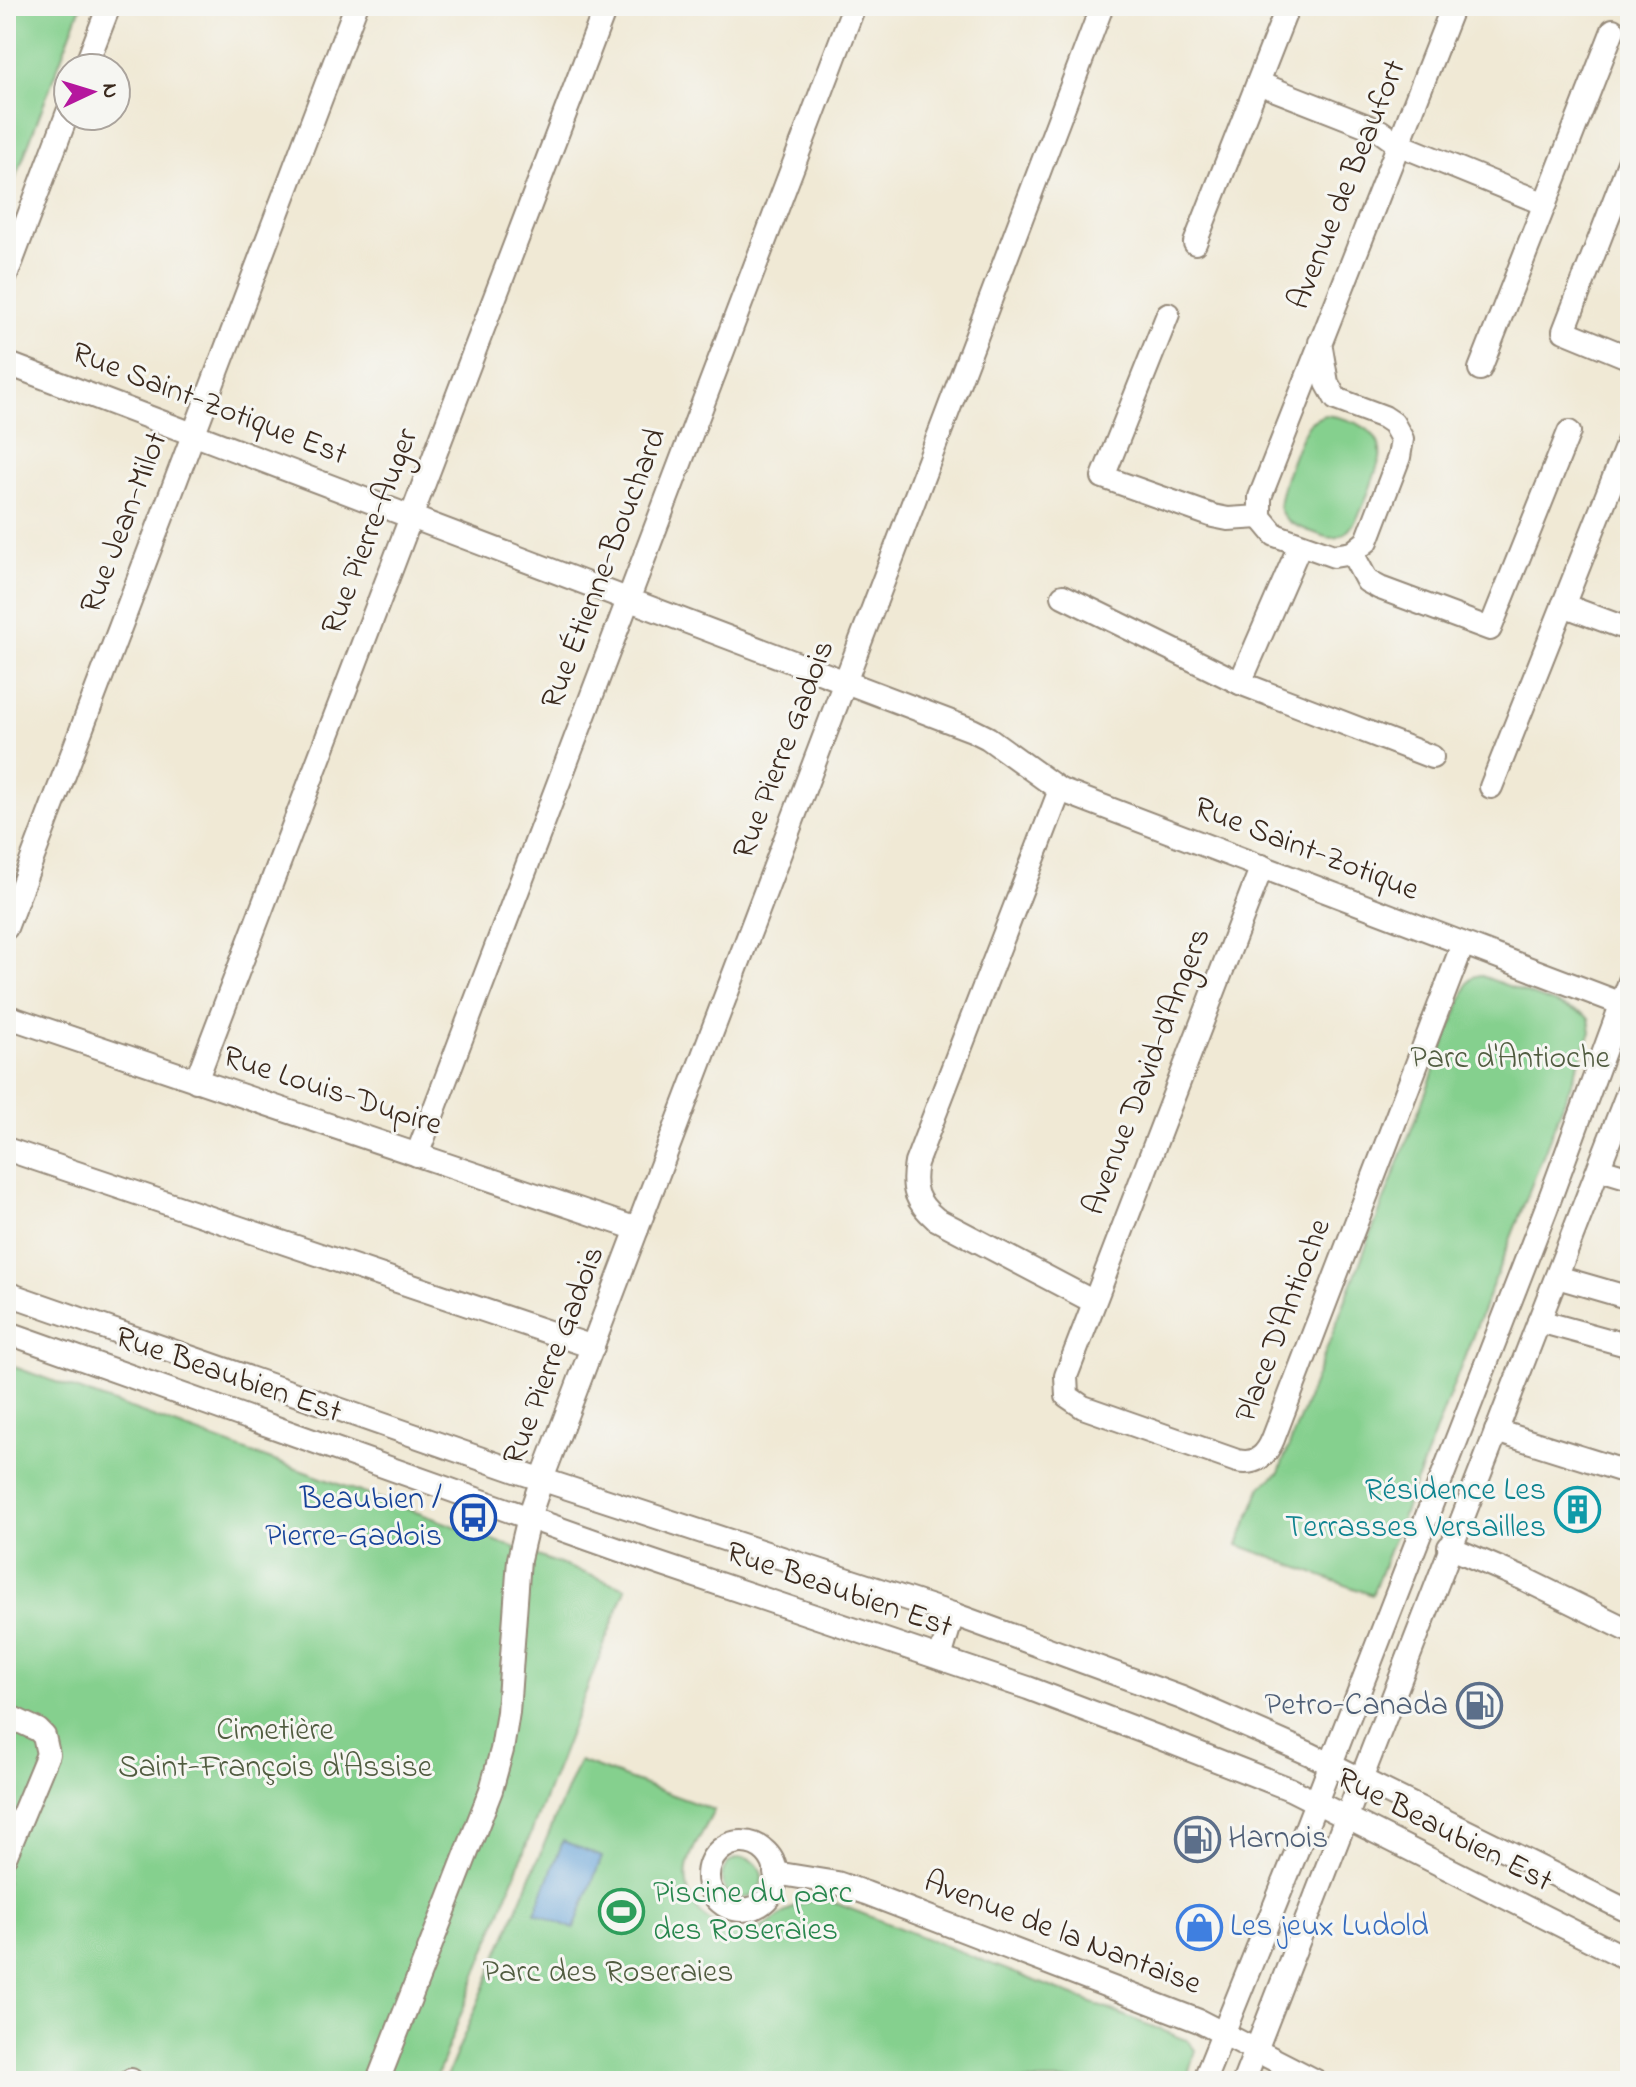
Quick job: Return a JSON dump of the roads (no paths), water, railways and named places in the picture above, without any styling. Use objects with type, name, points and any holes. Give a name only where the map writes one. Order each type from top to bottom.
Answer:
[{"type":"street","points":[[91,52],[109,6]]},
{"type":"street","name":"Rue Jean-Milot","points":[[6,928],[356,6]]},
{"type":"street","name":"Rue Pierre-Auger","points":[[196,1081],[606,6]]},
{"type":"street","name":"Rue Étienne-Bouchard","points":[[417,1155],[854,6]]},
{"type":"street","name":"Rue Pierre Gadois","points":[[378,2081],[491,1790],[502,1750],[512,1667],[519,1559],[542,1479],[1102,6]]},
{"type":"street","points":[[1195,243],[1288,6]]},
{"type":"street","name":"Avenue de Beaufort","points":[[1260,517],[1260,497],[1453,6]]},
{"type":"street","points":[[1480,369],[1613,30]]},
{"type":"street","points":[[1258,83],[1380,131],[1398,144],[1545,204]]},
{"type":"street","points":[[6,276],[60,132]]},
{"type":"street","points":[[1628,170],[1564,331],[1630,358]]},
{"type":"street","points":[[1168,314],[1103,477],[1213,516],[1228,519],[1260,517],[1275,535],[1334,556],[1352,553],[1367,581],[1490,629],[1569,432]]},
{"type":"street","name":"Avenue de Beaufort","points":[[1320,342],[1327,383],[1336,399],[1384,417],[1393,423],[1402,439],[1399,457],[1367,541],[1352,553]]},
{"type":"street","name":"Rue Saint-Zotique Est","points":[[6,363],[972,730]]},
{"type":"street","points":[[1491,787],[1630,437]]},
{"type":"street","points":[[1240,683],[1300,545]]},
{"type":"street","points":[[1063,596],[1240,683],[1432,757]]},
{"type":"street","points":[[1563,605],[1630,630]]},
{"type":"street","name":"Rue Saint-Zotique","points":[[972,730],[988,738],[1060,790],[1626,1006]]},
{"type":"street","points":[[1060,790],[916,1163],[913,1180],[915,1195],[923,1209],[936,1219],[1094,1302]]},
{"type":"street","name":"Avenue David-d'Angers","points":[[1094,1302],[1262,866]]},
{"type":"street","name":"Place D'Antioche","points":[[1094,1302],[1066,1376],[1067,1396],[1074,1403],[1237,1461],[1253,1462],[1265,1455],[1463,944]]},
{"type":"street","points":[[1204,2081],[1626,1006],[1630,981]]},
{"type":"street","name":"Rue Louis-Dupire","points":[[6,1016],[637,1229]]},
{"type":"street","points":[[1244,2081],[1449,1547],[1630,1089]]},
{"type":"street","points":[[6,1149],[593,1347]]},
{"type":"street","points":[[1600,1169],[1630,1178]]},
{"type":"street","points":[[1557,1277],[1630,1298]]},
{"type":"street","name":"Rue Beaubien Est","points":[[6,1293],[542,1479],[953,1614],[1182,1698],[1329,1764],[1630,1912]]},
{"type":"street","points":[[1539,1321],[1630,1346]]},
{"type":"street","name":"Rue Beaubien Est","points":[[6,1332],[940,1658],[1160,1738],[1290,1789],[1630,1960]]},
{"type":"street","points":[[291,1431],[303,1397]]},
{"type":"street","points":[[1496,1431],[1630,1473]]},
{"type":"street","points":[[1449,1547],[1524,1579],[1630,1631]]},
{"type":"street","points":[[940,1658],[953,1614]]},
{"type":"street","points":[[6,1715],[38,1730],[44,1736],[48,1754],[11,1827],[6,1855]]},
{"type":"street","name":"Avenue de la Nantaise","points":[[775,1873],[837,1883],[866,1893],[1224,2032],[1316,2081]]},
{"type":"water","points":[[563,1841],[602,1857],[574,1929],[535,1913]]},
{"type":"place","name":"Résidence Les Terrasses Versailles","points":[[1577,1509]]},
{"type":"place","name":"Beaubien / Pierre-Gadois","points":[[473,1518]]},
{"type":"place","name":"Petro-Canada","points":[[1479,1706]]},
{"type":"place","name":"Harnois","points":[[1197,1839]]},
{"type":"place","name":"Piscine du parc des Roseraies","points":[[622,1912]]},
{"type":"place","name":"Les jeux Ludold","points":[[1199,1927]]},
{"type":"park label","name":"Parc d'Antioche","points":[[1510,1059]]},
{"type":"park label","name":"Cimetière Saint-François d'Assise","points":[[275,1750]]},
{"type":"park label","name":"Parc des Roseraies","points":[[608,1973]]}]
